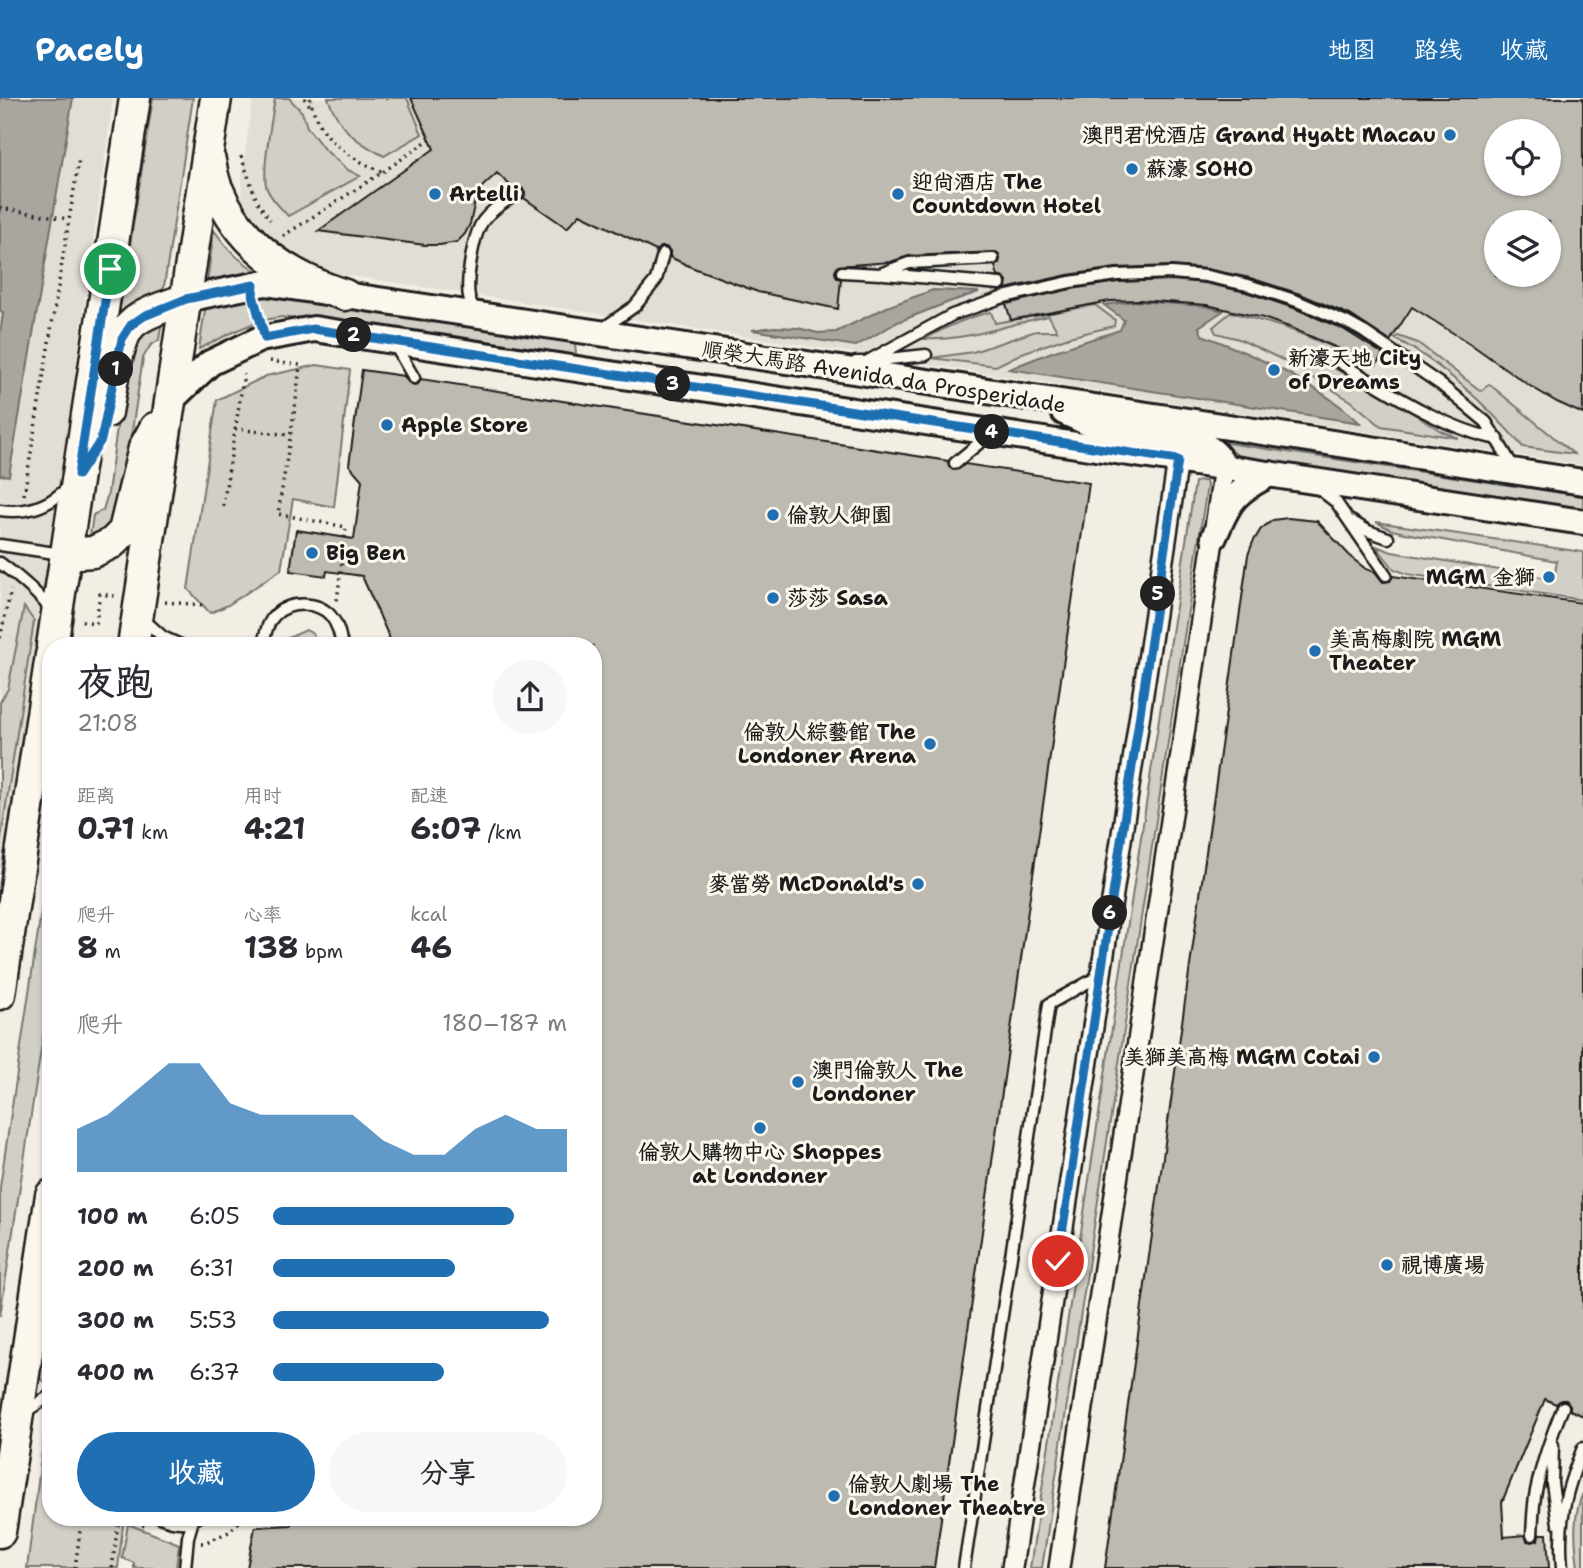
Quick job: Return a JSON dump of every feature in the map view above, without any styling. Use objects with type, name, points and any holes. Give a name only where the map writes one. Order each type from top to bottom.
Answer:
[{"type":"main road","points":[[54,631],[135,98]]},
{"type":"main road","points":[[134,637],[216,98]]},
{"type":"main road","points":[[208,151],[216,186],[229,212],[247,235],[267,256],[291,273],[317,286],[345,295]]},
{"type":"main road","points":[[78,475],[101,440],[122,339],[131,325],[144,316],[186,299]]},
{"type":"main road","points":[[66,554],[93,552],[112,542],[124,531],[144,448],[170,401]]},
{"type":"main road","points":[[0,994],[4,943],[42,710]]},
{"type":"main road","points":[[0,1532],[17,1419],[42,1294]]},
{"type":"street","name":"順榮大馬路 Avenida da Prosperidade","points":[[186,299],[265,283],[1583,482]]},
{"type":"street","name":"順榮大馬路 Avenida da Prosperidade","points":[[170,401],[211,363],[260,339],[267,350],[313,329],[1583,522]]},
{"type":"street","points":[[590,371],[596,333]]},
{"type":"street","points":[[1038,400],[1104,430],[1202,444],[1212,450],[1224,467],[1059,1568]]},
{"type":"street","points":[[1012,1568],[1178,460]]},
{"type":"street","points":[[1214,537],[1227,506],[1249,484],[1282,476]]},
{"type":"lane","points":[[478,315],[469,297],[477,231],[500,205],[518,194]]},
{"type":"lane","points":[[596,333],[635,306],[656,280],[663,254]]},
{"type":"lane","points":[[880,274],[909,263],[993,259]]},
{"type":"lane","points":[[842,272],[1000,284]]},
{"type":"lane","points":[[866,362],[952,315],[1004,297],[1070,282],[1117,275],[1172,273],[1206,276],[1285,297],[1346,322],[1387,346],[1440,384],[1486,422],[1516,472]]},
{"type":"lane","points":[[450,311],[459,303],[469,281]]},
{"type":"lane","points":[[392,341],[414,378]]},
{"type":"lane","points":[[807,365],[926,355]]},
{"type":"lane","points":[[1339,362],[1432,415],[1480,436],[1498,439]]},
{"type":"lane","points":[[955,463],[992,432]]},
{"type":"lane","points":[[0,510],[21,512],[43,506],[60,496],[78,475]]},
{"type":"lane","points":[[1282,476],[1319,488],[1336,502],[1386,575]]},
{"type":"lane","points":[[1349,520],[1388,538]]},
{"type":"lane","points":[[0,545],[66,554]]},
{"type":"lane","points":[[0,563],[42,598],[54,631]]},
{"type":"lane","points":[[264,637],[275,615],[302,604],[316,606],[330,615],[339,629],[340,637]]},
{"type":"lane","points":[[138,614],[163,637]]},
{"type":"lane","points":[[964,1568],[1049,1004],[1101,975]]},
{"type":"lane","points":[[17,1419],[42,1400]]},
{"type":"lane","points":[[1532,1535],[1536,1493],[1548,1446],[1563,1407]]},
{"type":"lane","points":[[1555,1426],[1552,1483],[1560,1535]]},
{"type":"lane","points":[[1562,1568],[1562,1512],[1570,1480],[1583,1448]]},
{"type":"lane","points":[[185,1568],[188,1537],[192,1526]]},
{"type":"path","points":[[304,98],[327,136],[343,151],[361,163],[383,172]]},
{"type":"path","points":[[310,98],[312,108]]},
{"type":"path","points":[[281,237],[430,139]]},
{"type":"path","points":[[241,156],[257,201],[275,228]]},
{"type":"path","points":[[21,512],[79,159]]},
{"type":"path","points":[[0,208],[68,219]]},
{"type":"path","points":[[261,366],[267,350],[300,365],[278,514],[346,527],[335,622]]},
{"type":"path","points":[[223,506],[243,375],[252,370]]},
{"type":"path","points":[[235,429],[291,435]]},
{"type":"path","points":[[0,638],[13,572]]},
{"type":"path","points":[[75,1568],[81,1526]]},
{"type":"path","points":[[112,1568],[117,1526]]},
{"type":"shaded area","points":[[0,98],[113,98],[29,703],[0,876]]},
{"type":"shaded area","points":[[0,98],[73,98],[9,476],[0,475],[0,333],[3,313],[0,310]]},
{"type":"shaded area","points":[[153,98],[193,98],[161,306],[122,319],[119,314]]},
{"type":"shaded area","name":"新濠天地 City of Dreams","points":[[253,98],[1583,98],[1583,465],[319,271],[295,259],[267,238],[249,214],[241,194]]},
{"type":"shaded area","points":[[275,98],[289,98],[302,112],[307,127],[324,149],[348,170],[360,176],[288,216],[271,197],[265,181]]},
{"type":"shaded area","points":[[328,98],[407,98],[422,134],[384,156],[349,133]]},
{"type":"shaded area","points":[[214,230],[237,257],[266,277],[228,277],[207,283]]},
{"type":"shaded area","points":[[933,290],[979,292],[898,322],[856,346],[752,330],[774,327],[798,328],[818,333],[836,332],[887,307]]},
{"type":"shaded area","points":[[270,294],[571,340],[575,344],[576,353],[573,357],[567,357],[282,317],[250,325],[199,349],[205,310],[212,305]]},
{"type":"shaded area","points":[[1135,301],[1205,306],[1223,311],[1199,327],[1202,335],[1306,383],[1360,423],[1009,369],[1120,330],[1124,320],[1104,305]]},
{"type":"shaded area","points":[[1095,305],[1115,320],[1114,326],[1069,337],[1022,353],[996,366],[931,358],[973,352],[1036,331],[1057,331],[1049,316],[972,335],[925,339],[957,323],[991,312],[995,323]]},
{"type":"shaded area","points":[[1231,312],[1286,328],[1333,347],[1314,358],[1384,394],[1441,431],[1458,438],[1381,426],[1351,401],[1287,362],[1239,339],[1216,333],[1213,327]]},
{"type":"shaded area","points":[[162,321],[159,340],[150,346],[143,358],[120,510],[112,530],[89,543],[93,515],[103,510],[108,493],[128,348],[139,333]]},
{"type":"shaded area","points":[[1398,336],[1418,343],[1481,391],[1489,384],[1574,454],[1523,447],[1463,386],[1430,360],[1394,338]]},
{"type":"shaded area","points":[[317,365],[350,370],[334,507],[293,499],[281,570],[228,605],[210,613],[188,589],[217,400],[266,376]]},
{"type":"shaded area","points":[[1220,442],[1583,496],[1583,510],[1247,459]]},
{"type":"shaded area","points":[[1206,481],[1207,486],[1042,1568],[1030,1568],[1195,482]]},
{"type":"shaded area","points":[[1376,522],[1583,552],[1583,600],[1407,574],[1394,569],[1376,546],[1392,552],[1554,579],[1557,561],[1405,533]]},
{"type":"shaded area","points":[[24,607],[34,621],[0,845],[0,702],[8,689]]},
{"type":"shaded area","points":[[306,630],[314,637],[290,637]]},
{"type":"shaded area","points":[[42,905],[42,1043],[0,1316],[0,1187]]},
{"type":"shaded area","points":[[42,1331],[42,1380],[36,1375]]},
{"type":"shaded area","points":[[42,1452],[42,1526],[123,1526],[118,1568],[27,1568]]},
{"type":"shaded area","points":[[1583,1493],[1583,1568],[1578,1568],[1576,1520]]},
{"type":"shaded area","points":[[128,1526],[179,1544],[176,1568],[134,1568],[134,1563],[122,1558]]},
{"type":"building","points":[[411,98],[1583,98],[1583,414],[1530,386],[1412,307],[1390,341],[1350,315],[1300,294],[1250,278],[1207,269],[1172,266],[1116,268],[1005,289],[1007,282],[998,276],[995,266],[1000,259],[996,252],[909,256],[890,262],[838,266],[835,272],[837,278],[841,279],[838,309],[758,292],[670,257],[670,251],[666,247],[660,247],[656,251],[580,214],[567,228],[524,198],[522,188],[513,188],[497,173],[483,186],[475,201],[470,224],[457,242],[425,245],[318,231],[434,149]]},
{"type":"building","points":[[1172,280],[1205,283],[1246,292],[1294,308],[1343,329],[1383,354],[1376,365],[1289,327],[1207,305],[1139,300],[1110,301],[1011,320],[1006,304],[1071,289],[1118,282]]},
{"type":"building","name":"澳門倫敦人 The Londoner","points":[[362,370],[404,376],[413,385],[418,384],[421,379],[948,461],[953,470],[965,464],[1089,483],[934,1568],[247,1568],[255,1527],[602,1526],[602,637],[389,637],[362,576],[327,571],[326,576],[290,571],[296,530],[354,539],[362,480],[349,465]]},
{"type":"building","name":"美獅美高梅 MGM Cotai","points":[[1288,518],[1317,521],[1353,559],[1375,572],[1383,582],[1390,581],[1393,576],[1583,603],[1583,1416],[1570,1410],[1566,1400],[1556,1404],[1545,1399],[1502,1502],[1504,1537],[1525,1535],[1527,1541],[1532,1542],[1538,1540],[1539,1534],[1547,1534],[1549,1568],[1105,1568],[1248,555],[1261,529],[1273,520]]},
{"type":"place","name":"澳門君悅酒店 Grand Hyatt Macau","points":[[1450,135]]},
{"type":"place","name":"蘇濠 SOHO","points":[[1132,169]]},
{"type":"place","name":"Artelli","points":[[435,194]]},
{"type":"place","name":"迎尚酒店 The Countdown Hotel","points":[[898,194]]},
{"type":"place","name":"新濠天地 City of Dreams","points":[[1274,370]]},
{"type":"place","name":"Apple Store","points":[[387,425]]},
{"type":"place","name":"倫敦人御園","points":[[773,515]]},
{"type":"place","name":"Big Ben","points":[[312,553]]},
{"type":"place","name":"MGM 金獅","points":[[1549,577]]},
{"type":"place","name":"莎莎 Sasa","points":[[773,598]]},
{"type":"place","name":"美高梅劇院 MGM Theater","points":[[1315,651]]},
{"type":"place","name":"倫敦人綜藝館 The Londoner Arena","points":[[930,744]]},
{"type":"place","name":"麥當勞 McDonald's","points":[[918,884]]},
{"type":"place","name":"美獅美高梅 MGM Cotai","points":[[1374,1057]]},
{"type":"place","name":"澳門倫敦人 The Londoner","points":[[798,1082]]},
{"type":"place","name":"倫敦人購物中心 Shoppes at Londoner","points":[[760,1128]]},
{"type":"place","name":"視博廣場","points":[[1387,1265]]},
{"type":"place","name":"倫敦人劇場 The Londoner Theatre","points":[[834,1496]]},
{"type":"route","points":[[110,269],[78,475],[101,440],[122,339],[131,325],[144,316],[186,299],[254,285],[253,295],[265,338],[313,329],[1178,460],[1058,1261]]}]
